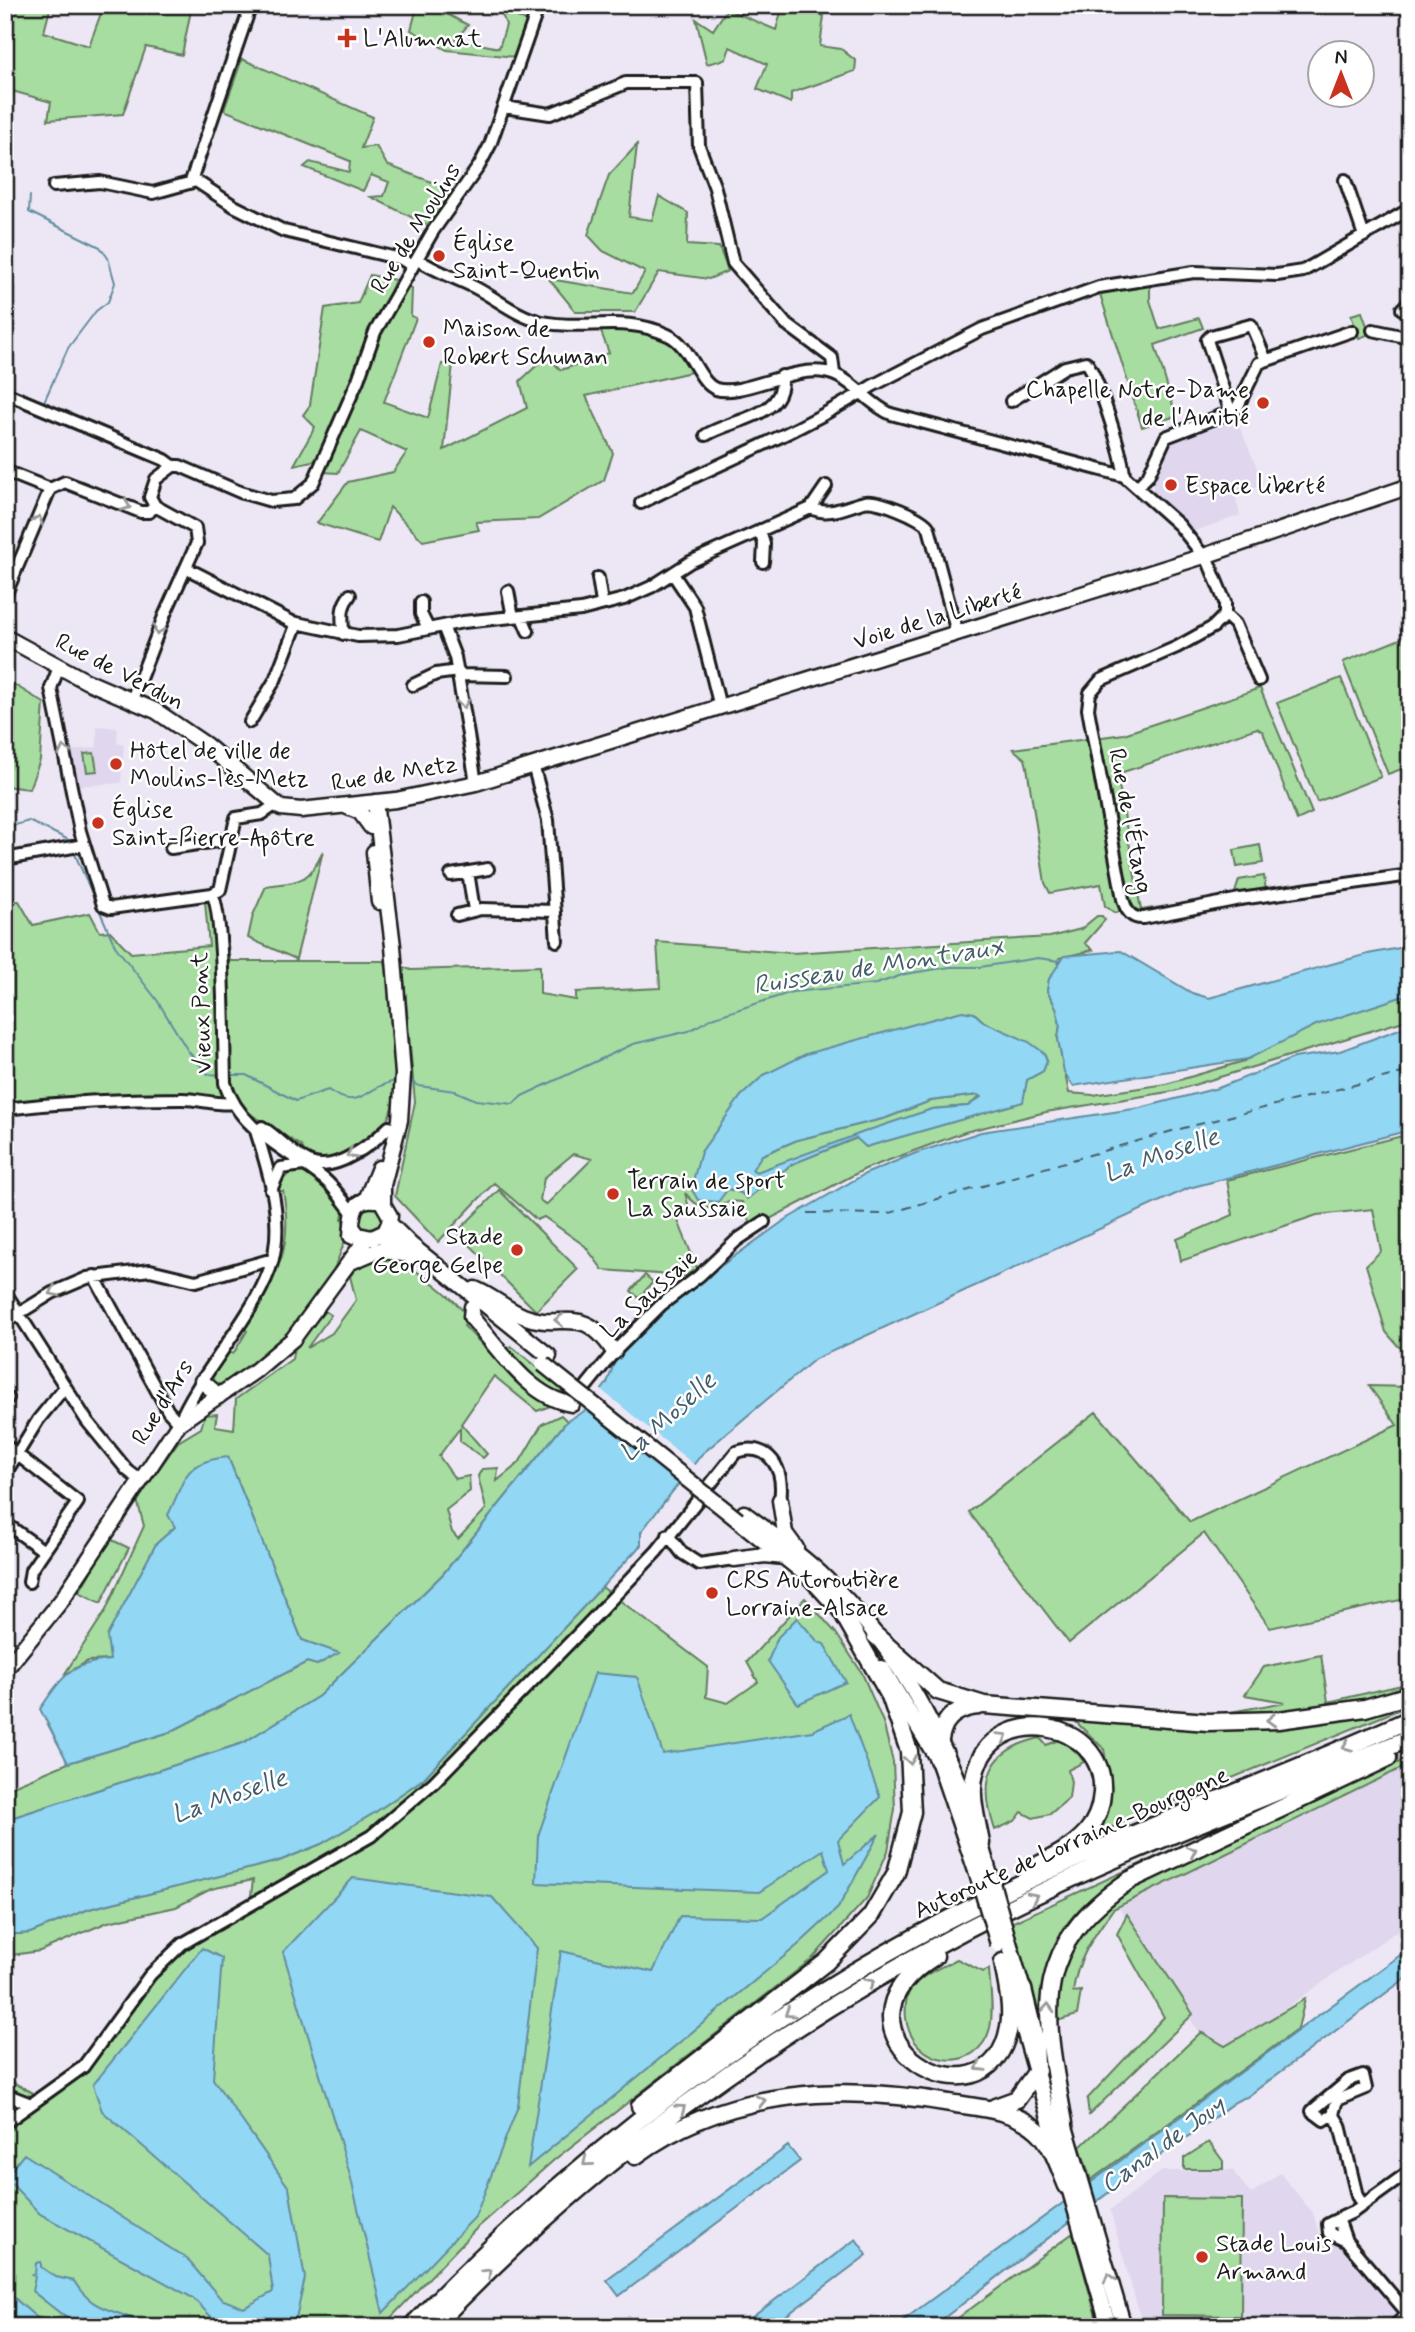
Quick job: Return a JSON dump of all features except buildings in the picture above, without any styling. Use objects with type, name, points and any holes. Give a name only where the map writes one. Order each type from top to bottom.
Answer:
[{"type":"highway","points":[[607,2145],[626,2117],[817,1969],[853,1937],[877,1906],[895,1873],[912,1812],[909,1751],[890,1696],[841,1610]]},
{"type":"highway","points":[[875,1635],[937,1691],[984,1705],[1208,1722],[1279,1720],[1365,1707],[1410,1695]]},
{"type":"highway","points":[[937,1760],[939,1737],[950,1715],[984,1705]]},
{"type":"highway","name":"Autoroute de Lorraine-Bourgogne","points":[[411,2327],[492,2247],[607,2145],[723,2058],[831,1985],[925,1932],[1022,1883],[1410,1719]]},
{"type":"highway","points":[[831,1985],[902,1936],[1065,1850],[1086,1834],[1096,1819],[1102,1787],[1092,1756],[1080,1743],[1059,1730],[1037,1726],[1013,1730],[993,1743],[978,1764],[974,1776],[981,1843]]},
{"type":"highway","name":"Autoroute de Lorraine-Bourgogne","points":[[433,2327],[534,2230],[623,2153],[729,2073],[833,2004],[971,1926],[1108,1862],[1410,1738]]},
{"type":"highway","points":[[1064,2123],[1047,2007],[1053,1974],[1064,1945],[1079,1923],[1102,1899],[1130,1880],[1410,1748]]},
{"type":"highway","points":[[971,1926],[962,1938],[909,1975],[896,1995],[893,2020],[896,2035],[909,2059],[942,2076],[966,2075],[985,2066],[1000,2049],[1009,2028],[1010,2013],[1003,1962]]},
{"type":"highway","points":[[995,2107],[1017,2099],[1037,2069],[1035,2039],[1023,1989]]},
{"type":"highway","points":[[534,2230],[642,2151],[673,2133],[724,2110],[766,2099],[814,2092],[894,2095],[1005,2114],[1024,2121],[1038,2131],[1073,2182]]},
{"type":"main road","name":"Voie de la Liberté","points":[[475,783],[1204,556],[1410,486]]},
{"type":"main road","name":"Rue de Verdun","points":[[5,637],[131,702],[156,711],[188,733],[275,805]]},
{"type":"main road","name":"Rue de Metz","points":[[275,805],[301,810],[375,806],[475,783]]},
{"type":"main road","points":[[376,827],[397,800]]},
{"type":"main road","points":[[344,806],[360,813],[376,827]]},
{"type":"main road","points":[[179,1423],[293,1339],[346,1265],[379,1232],[390,1216],[383,1204],[383,1185],[400,1120],[402,1051],[394,967],[383,937],[375,806]]},
{"type":"main road","points":[[346,1265],[352,1219],[366,1200],[378,1173],[400,1100]]},
{"type":"main road","points":[[366,1200],[383,1204]]},
{"type":"main road","points":[[352,1219],[411,1245],[546,1360],[745,1520],[818,1571]]},
{"type":"main road","points":[[379,1232],[472,1307],[546,1360]]},
{"type":"main road","points":[[346,1265],[379,1250],[409,1256]]},
{"type":"main road","points":[[468,1292],[477,1290],[531,1318],[574,1321],[589,1326],[606,1339],[614,1352]]},
{"type":"main road","points":[[472,1307],[471,1317],[531,1383],[551,1399],[572,1404]]},
{"type":"main road","points":[[202,1381],[219,1396]]},
{"type":"main road","name":"Rue d'Ars","points":[[5,1670],[61,1601],[179,1423]]},
{"type":"main road","points":[[745,1520],[769,1515],[780,1500]]},
{"type":"main road","points":[[780,1500],[785,1533],[875,1635],[939,1737],[956,1772],[981,1843],[983,1874]]},
{"type":"main road","points":[[745,1520],[841,1610],[884,1671],[937,1760],[983,1874],[1003,1941],[1023,1989],[1064,2123],[1073,2182]]},
{"type":"main road","points":[[734,1559],[746,1545],[745,1520]]},
{"type":"main road","points":[[734,1559],[784,1557]]},
{"type":"main road","points":[[1003,1941],[1003,1962],[1088,2232],[1124,2327]]},
{"type":"main road","points":[[1088,2232],[1109,2327]]},
{"type":"street","points":[[191,181],[251,5]]},
{"type":"street","name":"Rue de Moulins","points":[[173,466],[180,466],[235,489],[283,502],[303,493],[321,471],[375,332],[437,226],[479,166],[504,107],[539,5]]},
{"type":"street","points":[[504,107],[550,114],[626,83],[697,83],[696,121],[700,152],[715,188],[733,263],[785,323],[832,358],[834,373]]},
{"type":"street","points":[[1345,180],[1364,236]]},
{"type":"street","points":[[54,186],[100,182],[153,193],[191,181],[208,186],[234,206],[284,231],[416,263],[531,319],[564,324],[592,322],[632,325],[671,337],[686,349],[707,382],[718,389],[732,389],[811,371],[834,373],[880,410],[891,414],[1102,467],[1124,476],[1179,525],[1204,556],[1225,602],[1225,615],[1235,624],[1259,680]]},
{"type":"street","points":[[641,503],[782,437],[982,329],[1075,295],[1121,283],[1194,272],[1291,274],[1313,267],[1410,209]]},
{"type":"street","points":[[1231,413],[1208,340],[1211,336],[1251,325],[1266,360]]},
{"type":"street","points":[[1373,330],[1410,338]]},
{"type":"street","points":[[1138,486],[1148,476],[1166,438],[1236,410],[1259,363],[1352,331]]},
{"type":"street","points":[[1011,401],[1065,368],[1086,362],[1091,368],[1104,407],[1124,476]]},
{"type":"street","points":[[706,435],[775,405],[781,392],[782,376]]},
{"type":"street","points":[[5,393],[173,466]]},
{"type":"street","points":[[131,702],[197,543],[197,532],[191,525],[155,506],[150,497],[151,489],[162,473],[173,466]]},
{"type":"street","points":[[5,471],[50,489]]},
{"type":"street","points":[[5,596],[50,489],[65,482],[141,512],[149,512],[155,506]]},
{"type":"street","points":[[811,508],[826,486]]},
{"type":"street","points":[[186,568],[297,623],[343,634],[398,635],[428,628],[581,610],[624,599],[673,574],[690,562],[799,510],[811,508],[827,512],[866,501],[921,518],[929,528],[957,633]]},
{"type":"street","points":[[760,530],[764,544],[763,562]]},
{"type":"street","points":[[673,574],[695,607],[720,707]]},
{"type":"street","points":[[598,578],[602,603]]},
{"type":"street","points":[[508,591],[518,617],[528,631]]},
{"type":"street","points":[[343,634],[340,616],[343,604],[351,595]]},
{"type":"street","points":[[421,602],[421,614],[428,628]]},
{"type":"street","name":"Rue de l'Étang","points":[[1225,615],[1213,628],[1177,647],[1101,680],[1090,693],[1088,709],[1123,899],[1128,912],[1144,918],[1240,900],[1410,875]]},
{"type":"street","points":[[250,722],[275,680],[297,623]]},
{"type":"street","points":[[443,626],[458,673],[475,783]]},
{"type":"street","points":[[60,667],[51,688],[84,845],[101,902],[107,907],[212,894],[220,890],[231,839],[171,848]]},
{"type":"street","points":[[413,685],[436,674],[507,677]]},
{"type":"street","points":[[533,765],[548,820],[557,941]]},
{"type":"street","name":"Rue de Metz","points":[[231,839],[233,822],[240,816],[262,814],[275,805]]},
{"type":"street","points":[[5,859],[84,845]]},
{"type":"street","points":[[451,875],[488,869]]},
{"type":"street","points":[[468,872],[474,910]]},
{"type":"street","name":"Vieux Pont","points":[[212,894],[216,901],[219,941],[225,1083],[233,1103]]},
{"type":"street","points":[[457,915],[474,910],[555,911]]},
{"type":"street","points":[[5,1109],[85,1100],[200,1098],[225,1104],[233,1103]]},
{"type":"street","name":"Rue d'Ars","points":[[179,1423],[264,1282],[274,1258],[276,1238],[266,1162],[253,1125],[233,1103]]},
{"type":"street","points":[[253,1125],[307,1161],[327,1164],[368,1146],[390,1127]]},
{"type":"street","points":[[266,1162],[275,1153],[286,1149]]},
{"type":"street","points":[[286,1149],[326,1181],[352,1219]]},
{"type":"street","points":[[271,1190],[286,1162],[286,1149]]},
{"type":"street","points":[[281,1168],[303,1165]]},
{"type":"street","name":"La Saussaie","points":[[572,1404],[614,1352],[661,1305],[699,1276],[737,1240],[764,1222]]},
{"type":"street","points":[[5,1322],[51,1293],[94,1276],[150,1270],[196,1281],[274,1258]]},
{"type":"street","points":[[94,1276],[168,1411],[179,1423]]},
{"type":"street","points":[[5,1292],[64,1388],[127,1470],[140,1480]]},
{"type":"street","points":[[5,1474],[18,1457],[38,1420],[64,1388]]},
{"type":"street","points":[[5,1445],[78,1502],[31,1570],[29,1582]]},
{"type":"street","points":[[5,2123],[83,2067],[101,2046],[150,1975],[182,1944],[371,1836],[399,1814],[510,1706],[657,1551],[720,1468],[742,1450],[758,1450],[774,1460],[781,1479],[780,1500]]},
{"type":"street","points":[[5,1523],[44,1551]]},
{"type":"street","points":[[668,1535],[682,1553],[699,1564],[716,1564],[734,1559]]},
{"type":"street","points":[[5,2094],[31,2104]]},
{"type":"street","points":[[1333,2114],[1324,2120],[1312,2111],[1336,2096],[1333,2114],[1340,2125],[1358,2209]]},
{"type":"street","points":[[1392,2327],[1409,2315],[1338,2228],[1358,2209],[1410,2171]]},
{"type":"shaded area","points":[[1237,420],[1264,485],[1235,495],[1240,515],[1192,532],[1153,493],[1153,477],[1164,446]]},
{"type":"shaded area","points":[[97,726],[118,728],[117,743],[124,745],[121,783],[76,786],[68,751],[97,747]]},
{"type":"shaded area","points":[[1410,1762],[1410,1922],[1215,2057],[1119,1908]]},
{"type":"shaded area","points":[[1232,2170],[1251,2194],[1280,2173],[1313,2213],[1318,2231],[1325,2239],[1340,2246],[1401,2317],[1389,2327],[1143,2327],[1110,2210],[1162,2171]]},
{"type":"green space","points":[[5,5],[51,5],[44,32],[89,46],[104,5],[192,5],[182,55],[146,47],[123,114],[48,120],[51,102],[5,89]]},
{"type":"green space","points":[[430,5],[468,25],[456,39],[499,48],[506,25],[500,9],[528,22],[515,57],[447,50],[411,30],[417,7]]},
{"type":"green space","points":[[783,5],[824,16],[820,46],[841,49],[856,61],[855,71],[791,93],[791,103],[757,89],[767,64],[730,47],[726,59],[707,64],[696,19],[713,30],[727,9],[776,30]]},
{"type":"green space","points":[[242,59],[373,117],[361,148],[376,146],[387,165],[453,190],[431,227],[371,197],[384,196],[389,182],[371,175],[363,191],[304,167],[310,162],[349,172],[350,161],[224,110]]},
{"type":"green space","points":[[637,145],[629,217],[652,220],[659,196],[688,213],[687,245],[719,247],[728,271],[709,279],[659,272],[635,312],[576,312],[549,279],[633,293],[645,272],[603,251],[588,235],[609,175]]},
{"type":"green space","points":[[370,275],[395,280],[321,459],[294,465],[315,427],[303,415],[310,405],[325,308],[358,303]]},
{"type":"green space","points":[[1150,283],[1150,300],[1159,329],[1199,318],[1203,328],[1155,345],[1176,416],[1142,427],[1100,294]]},
{"type":"green space","points":[[407,284],[412,289],[411,316],[416,318],[384,402],[428,418],[442,364],[453,363],[444,450],[527,408],[520,381],[547,356],[561,370],[609,353],[598,324],[642,331],[676,345],[691,372],[586,396],[613,453],[604,480],[538,519],[476,522],[479,530],[423,541],[390,507],[378,542],[317,523],[348,482],[393,472],[407,452],[361,431],[338,473],[324,472],[379,335]]},
{"type":"green space","points":[[1362,312],[1370,334],[1359,338],[1351,315]]},
{"type":"green space","points":[[1410,635],[1410,766],[1388,774],[1343,662]]},
{"type":"green space","points":[[1341,678],[1381,777],[1317,802],[1277,703]]},
{"type":"green space","points":[[5,679],[44,703],[40,760],[29,789],[5,786],[5,759],[13,736],[5,722]]},
{"type":"green space","points":[[1260,688],[1312,813],[1297,820],[1263,732],[1257,728],[1117,774],[1141,910],[1234,896],[1239,880],[1264,876],[1266,891],[1144,918],[1126,909],[1115,913],[1105,906],[1101,884],[1050,893],[1045,883],[1025,759],[1013,749],[1124,734]]},
{"type":"green space","points":[[94,753],[97,771],[87,772],[84,754]]},
{"type":"green space","points":[[1260,845],[1263,863],[1237,867],[1234,850]]},
{"type":"green space","points":[[323,851],[296,959],[248,938],[253,915],[266,886],[302,879],[313,870]]},
{"type":"green space","points":[[19,901],[33,925],[90,913],[100,932],[110,931],[131,953],[209,946],[205,902],[211,901],[216,945],[228,944],[230,961],[385,961],[396,1051],[394,1099],[388,1119],[378,1135],[367,1144],[326,1162],[309,1158],[301,1146],[233,1103],[204,1099],[5,1109],[5,902]]},
{"type":"green space","points":[[1097,916],[1102,916],[1105,920],[1085,943],[1093,950],[1059,958],[1058,968],[1049,979],[1047,991],[1056,1007],[1060,1024],[1058,1039],[1069,1093],[1093,1095],[1166,1084],[1244,1061],[1297,1021],[1410,977],[1410,1019],[1174,1091],[1046,1112],[965,1132],[865,1169],[764,1222],[753,1224],[746,1216],[742,1202],[707,1208],[701,1207],[685,1193],[690,1211],[677,1218],[697,1268],[685,1276],[603,1270],[585,1246],[544,1217],[537,1220],[494,1183],[438,1242],[395,1196],[415,1102],[403,967],[411,970],[540,966],[540,994],[576,1000],[576,992],[660,988],[657,942],[792,953],[1050,937],[1081,929]],"holes":[[[974,1013],[1047,1061],[1043,1071],[1027,1080],[1022,1102],[866,1147],[857,1138],[792,1164],[747,1198],[728,1189],[727,1126],[737,1103],[764,1075]],[[573,1154],[592,1159],[546,1205],[540,1200],[544,1178]]]},
{"type":"green space","points":[[981,1096],[968,1106],[932,1109],[757,1172],[752,1171],[752,1166],[762,1155],[797,1140],[886,1118],[930,1101]]},
{"type":"green space","points":[[1410,1134],[1410,1349],[1399,1347],[1386,1332],[1366,1265],[1381,1251],[1373,1209],[1317,1215],[1181,1261],[1177,1239],[1233,1215],[1227,1180]]},
{"type":"green space","points":[[292,1170],[315,1176],[344,1208],[342,1219],[348,1233],[331,1277],[289,1334],[251,1366],[221,1386],[216,1386],[212,1378],[229,1352],[233,1354],[247,1331],[244,1329],[279,1264],[284,1248],[286,1213],[283,1191],[277,1191],[277,1186]]},
{"type":"green space","name":"Stade George Gelpe","points":[[499,1190],[578,1269],[536,1311],[457,1232]]},
{"type":"green space","points":[[363,1206],[378,1207],[385,1222],[376,1233],[360,1229],[359,1210]]},
{"type":"green space","points":[[387,1256],[421,1275],[454,1301],[470,1320],[464,1326],[493,1356],[511,1346],[568,1392],[566,1400],[537,1411],[494,1376],[461,1424],[487,1454],[483,1458],[460,1441],[460,1428],[439,1456],[455,1479],[469,1476],[470,1491],[446,1510],[452,1532],[458,1539],[486,1509],[478,1476],[482,1469],[498,1468],[497,1481],[519,1463],[542,1424],[561,1415],[567,1421],[443,1574],[319,1696],[243,1743],[5,1820],[5,1790],[8,1788],[68,1763],[170,1732],[307,1662],[317,1665],[338,1653],[302,1640],[228,1457],[176,1527],[156,1544],[111,1660],[88,1661],[64,1675],[106,1610],[144,1526],[137,1500],[178,1442],[201,1428],[205,1415],[217,1414],[215,1426],[234,1429],[236,1399],[292,1359],[294,1347],[325,1311],[331,1315],[307,1348],[332,1333],[356,1300],[350,1276],[359,1265]]},
{"type":"green space","points":[[645,1275],[653,1282],[639,1298],[631,1291]]},
{"type":"green space","points":[[1369,1386],[1410,1387],[1410,1598],[1270,1628],[1204,1533],[1069,1643],[969,1512],[1096,1412],[1190,1522],[1397,1425]]},
{"type":"green space","points":[[110,1539],[129,1548],[101,1603],[79,1592]]},
{"type":"green space","points":[[602,1587],[708,1667],[706,1697],[728,1703],[758,1682],[747,1662],[805,1598],[836,1633],[862,1673],[883,1722],[893,1762],[895,1809],[888,1851],[867,1898],[812,1959],[554,2160],[475,2230],[382,2327],[5,2327],[5,2078],[42,2098],[83,2067],[150,1975],[182,1944],[250,1903],[253,1880],[211,1889],[176,1907],[108,1922],[40,1951],[5,1956],[5,1935],[30,1933],[89,1909],[279,1861],[321,1844],[374,1813],[423,1779]]},
{"type":"green space","points":[[1321,1655],[1328,1702],[1410,1683],[1410,1691],[1318,1710],[1225,1713],[1285,1702],[1245,1695],[1264,1667]]},
{"type":"green space","points":[[1410,1705],[1098,1833],[1110,1787],[1104,1749],[1075,1721],[1279,1729]]},
{"type":"green space","points":[[1040,1738],[1046,1745],[1059,1740],[1076,1751],[1084,1762],[1068,1770],[1071,1782],[1069,1798],[1050,1814],[1033,1818],[1022,1812],[1015,1821],[995,1830],[988,1797],[991,1770],[1008,1751],[1022,1743]]},
{"type":"green space","points":[[1410,1757],[1410,1764],[1113,1909],[1087,1948],[1078,1968],[1073,1992],[1081,1991],[1077,2015],[1054,2022],[1056,1995],[1068,1955],[1082,1931],[1101,1908],[1124,1891]]},
{"type":"green space","points":[[1236,1820],[1237,1823],[1166,1853],[1120,1877],[1080,1909],[1064,1928],[1054,1947],[1038,2010],[1011,1923]]},
{"type":"green space","points":[[1127,1914],[1193,2014],[1089,2115],[1087,2099],[1164,2017],[1117,1934]]},
{"type":"green space","points":[[957,1959],[983,1972],[989,1969],[991,2021],[983,2043],[973,2053],[960,2059],[946,2059],[932,2056],[920,2047],[911,2035],[906,2018],[906,2002],[916,1983]]},
{"type":"green space","points":[[1305,1999],[1298,2029],[1091,2180],[1080,2147],[1201,2032],[1225,2046]]},
{"type":"green space","points":[[1209,2142],[1223,2161],[1223,2169],[1184,2169],[1184,2158]]},
{"type":"green space","name":"Stade Louis Armand","points":[[1163,2198],[1242,2199],[1241,2316],[1162,2315]]},
{"type":"green space","points":[[1073,2233],[1099,2327],[946,2327]]},
{"type":"water","points":[[1410,946],[1410,994],[1316,1025],[1248,1059],[1073,1086],[1064,1072],[1058,1039],[1060,1024],[1056,1007],[1047,991],[1049,979],[1064,956],[1121,951],[1192,993],[1209,998],[1368,954]]},
{"type":"water","points":[[962,1011],[974,1013],[984,1022],[1029,1042],[1044,1053],[1047,1061],[1043,1071],[1027,1080],[1023,1102],[866,1147],[856,1138],[792,1164],[747,1199],[741,1193],[728,1189],[718,1202],[698,1200],[691,1188],[701,1152],[741,1096],[764,1075],[806,1054]],"holes":[[[978,1095],[981,1097],[968,1106],[932,1109],[757,1172],[752,1170],[762,1155],[797,1140],[886,1118],[930,1101]]]},
{"type":"water","name":"La Moselle","points":[[1410,1025],[1410,1130],[1189,1188],[815,1359],[702,1454],[641,1532],[641,1545],[423,1779],[374,1813],[321,1844],[279,1861],[89,1909],[30,1933],[5,1935],[5,1820],[243,1743],[319,1696],[443,1574],[567,1421],[586,1410],[607,1383],[614,1364],[626,1347],[672,1301],[785,1220],[865,1174],[916,1153],[981,1132],[1140,1108],[1218,1088],[1294,1058],[1340,1051]]},
{"type":"water","points":[[228,1457],[302,1640],[339,1653],[317,1665],[307,1662],[170,1732],[68,1763],[40,1709],[61,1680],[76,1668],[110,1660],[107,1636],[156,1544],[175,1527],[168,1515],[183,1481],[202,1463]]},
{"type":"water","points":[[797,1618],[818,1642],[824,1644],[846,1682],[798,1704],[768,1661],[778,1637]]},
{"type":"water","points":[[595,1673],[637,1677],[663,1754],[812,1731],[849,1714],[880,1797],[838,1840],[844,1864],[879,1834],[838,1908],[798,1945],[528,2167],[561,1951],[653,1972],[680,1916],[762,1918],[829,1870],[823,1850],[759,1892],[536,1883],[538,1836]]},
{"type":"water","points":[[353,1878],[492,1897],[537,1948],[518,2106],[475,2217],[383,2313],[350,2175],[283,1952]]},
{"type":"water","points":[[202,1948],[222,1958],[213,2079],[289,2188],[305,2278],[294,2327],[221,2327],[193,2298],[40,2214],[5,2177],[24,2154],[187,2259],[221,2299],[244,2308],[273,2292],[268,2255],[102,2111],[93,2085]]},
{"type":"water","name":"Canal de Jouy","points":[[1410,1948],[1410,1975],[1247,2097],[1229,2106],[1131,2176],[932,2327],[894,2327]]},
{"type":"water","points":[[788,2146],[800,2161],[619,2296],[607,2280]]},
{"type":"water","points":[[856,2239],[867,2255],[771,2327],[739,2327]]},
{"type":"water","points":[[41,2262],[41,2267],[56,2277],[74,2281],[90,2300],[98,2305],[148,2327],[78,2327],[32,2291],[35,2277],[32,2275],[35,2274],[36,2263]]},
{"type":"water","points":[[5,2289],[16,2299],[47,2327],[5,2327]]},
{"type":"pier","points":[[599,1388],[697,1467],[683,1484],[585,1405]]},
{"type":"waterway","points":[[30,196],[29,212],[100,247],[108,258],[115,283],[108,302],[96,311],[68,348],[43,404]]},
{"type":"waterway","name":"Ruisseau de Montvaux","points":[[5,828],[29,821],[67,839],[69,843]]},
{"type":"waterway","name":"Ruisseau de Montvaux","points":[[74,852],[115,946],[157,1000],[188,1051],[208,1074],[221,1075]]},
{"type":"waterway","name":"Ruisseau de Montvaux","points":[[408,1080],[419,1086],[455,1091],[476,1100],[513,1104],[522,1096],[633,1044],[689,1031],[712,1018],[792,992],[876,984],[905,974],[950,967],[980,967],[1038,958],[1059,961]]},
{"type":"waterway","name":"Ruisseau de Montvaux","points":[[230,1075],[246,1075],[296,1101],[328,1090],[348,1099],[356,1099],[396,1081]]},
{"type":"ferry route","points":[[808,1213],[886,1214],[1172,1131],[1410,1071]]},
{"type":"place","name":"L'Alumnat","points":[[347,38]]},
{"type":"place","name":"Église Saint-Quentin","points":[[439,256]]},
{"type":"place","name":"Maison de Robert Schuman","points":[[429,342]]},
{"type":"place","name":"Chapelle Notre-Dame de l'Amitié","points":[[1263,403]]},
{"type":"place","name":"Espace liberté","points":[[1171,485]]},
{"type":"place","name":"Hôtel de ville de Moulins-lès-Metz","points":[[116,764]]},
{"type":"place","name":"Église Saint-Pierre-Apôtre","points":[[98,823]]},
{"type":"place","name":"Terrain de sport La Saussaie","points":[[613,1194]]},
{"type":"place","name":"Stade George Gelpe","points":[[517,1250]]},
{"type":"place","name":"CRS Autoroutière Lorraine-Alsace","points":[[712,1593]]},
{"type":"place","name":"Stade Louis Armand","points":[[1202,2257]]}]
